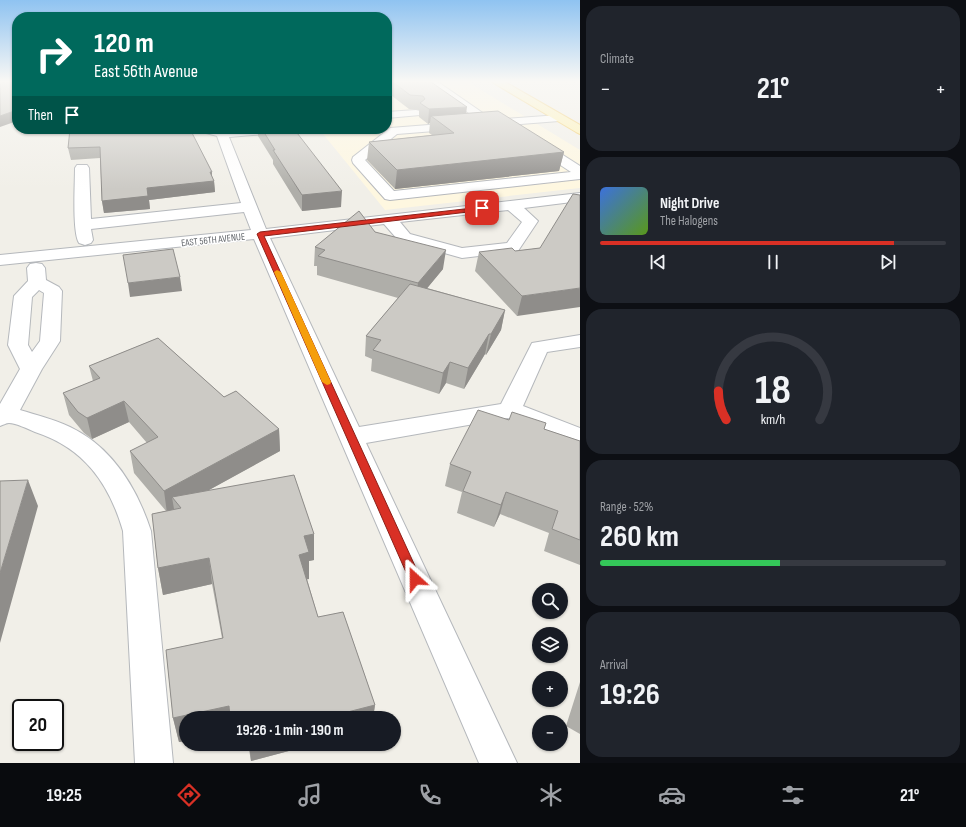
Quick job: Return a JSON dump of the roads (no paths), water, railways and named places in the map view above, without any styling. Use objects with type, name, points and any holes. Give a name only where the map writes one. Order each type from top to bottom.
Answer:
[{"type":"main road","points":[[559,118],[580,130]]},
{"type":"street","points":[[392,126],[412,118]]},
{"type":"street","points":[[390,196],[576,176],[578,171],[498,123],[486,118]]},
{"type":"street","points":[[524,118],[537,120]]},
{"type":"street","points":[[392,127],[498,123],[559,118]]},
{"type":"street","points":[[222,134],[260,234],[498,763]]},
{"type":"street","points":[[382,134],[358,160],[409,217]]},
{"type":"street","points":[[82,168],[83,225],[87,251]]},
{"type":"street","name":"EAST 56TH AVENUE","points":[[0,260],[260,234],[580,197]]},
{"type":"street","points":[[388,219],[404,237],[462,253],[512,247],[530,221],[512,205]]},
{"type":"street","points":[[83,225],[250,207]]},
{"type":"street","points":[[31,369],[18,345],[23,296],[37,282],[36,257]]},
{"type":"street","points":[[37,282],[53,291],[50,341],[31,369],[3,416],[61,433],[77,442],[102,464],[120,488],[132,514],[137,531],[154,763]]},
{"type":"street","points":[[510,410],[539,347],[580,341]]},
{"type":"street","points":[[351,437],[510,410],[580,437]]}]
